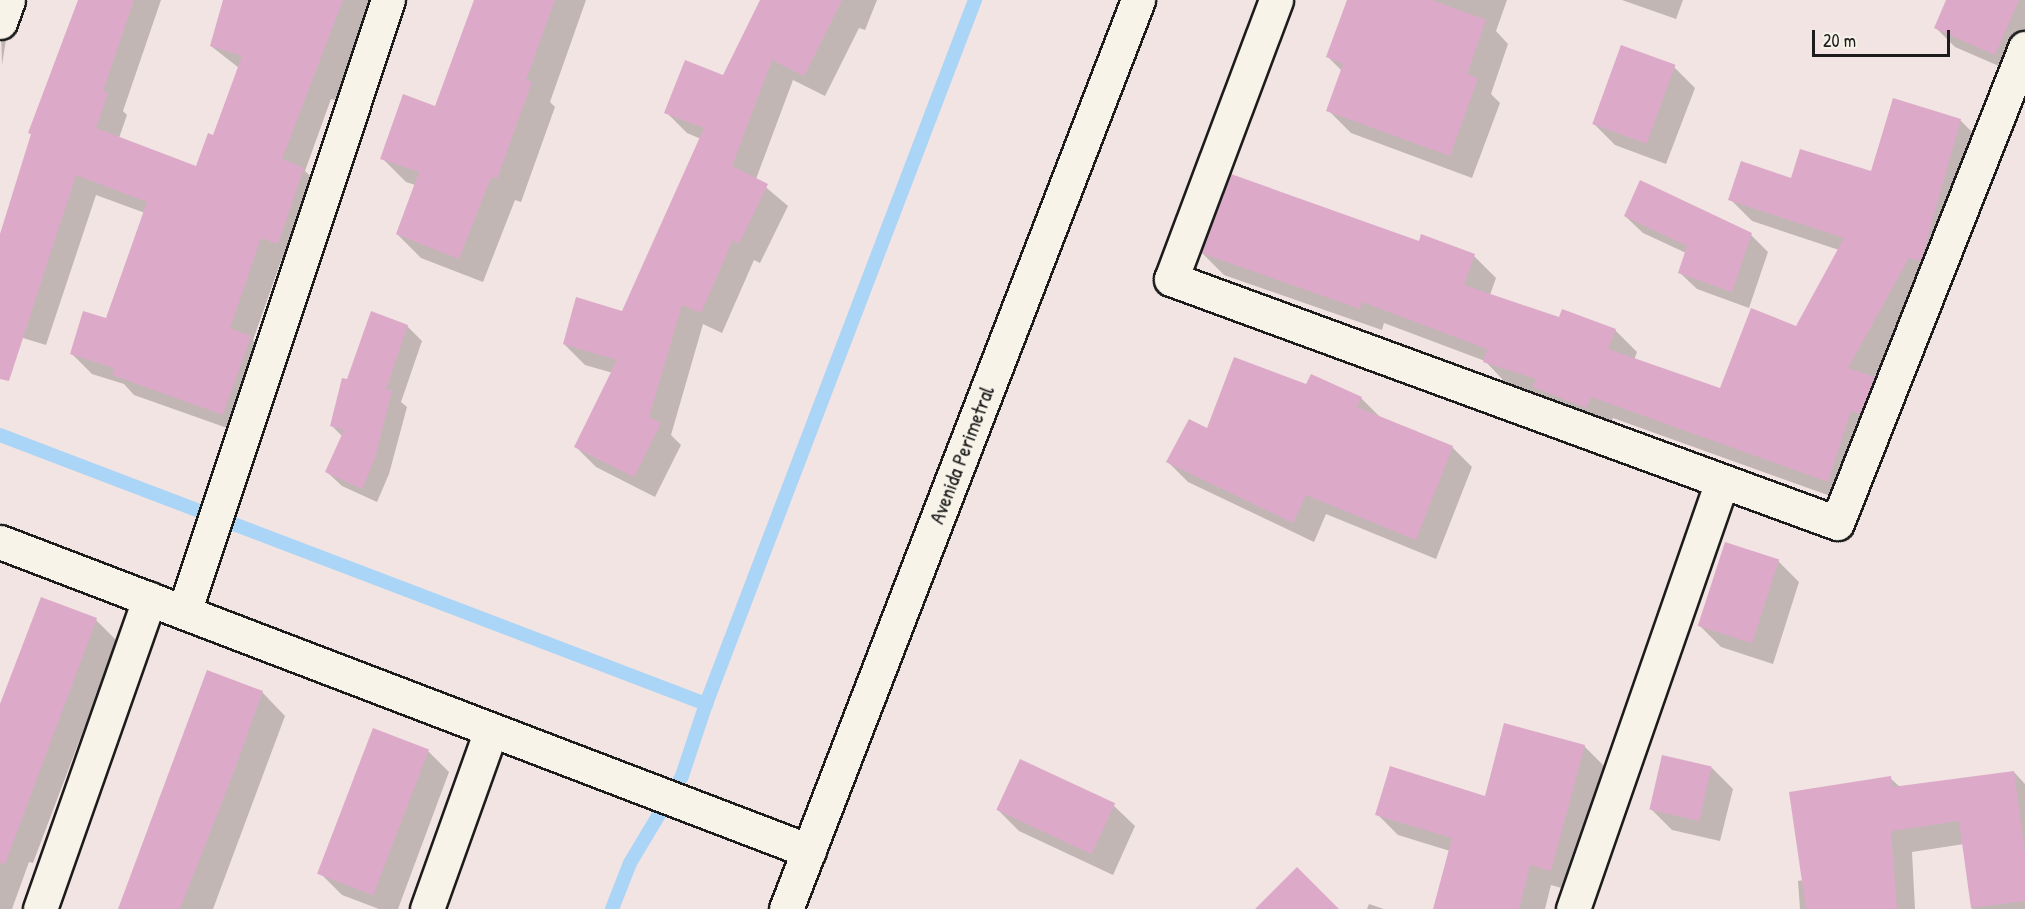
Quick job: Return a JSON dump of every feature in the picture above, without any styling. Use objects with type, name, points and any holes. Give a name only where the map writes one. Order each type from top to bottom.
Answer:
[{"type":"street","points":[[0,22],[8,0]]},
{"type":"street","points":[[188,599],[388,0]]},
{"type":"street","name":"Avenida Perimetral","points":[[786,909],[1138,0]]},
{"type":"street","points":[[1276,0],[1171,279],[1838,523],[2025,48]]},
{"type":"street","points":[[1573,909],[1722,481]]},
{"type":"street","points":[[0,542],[149,599],[188,599],[491,730],[809,850]]},
{"type":"street","points":[[40,909],[149,599]]},
{"type":"street","points":[[427,909],[491,730]]},
{"type":"building","points":[[78,0],[134,0],[103,91],[108,93],[96,128],[196,166],[208,133],[213,135],[242,56],[210,46],[223,0],[343,0],[282,159],[304,168],[278,244],[261,238],[230,328],[251,336],[223,415],[112,375],[114,368],[70,354],[83,311],[106,318],[147,202],[76,175],[9,381],[0,379],[0,234],[31,134],[28,133]]},
{"type":"building","points":[[474,0],[555,0],[526,80],[532,82],[497,179],[491,177],[459,259],[396,234],[419,172],[380,159],[403,94],[435,106]]},
{"type":"building","points":[[760,0],[842,0],[804,76],[772,60],[732,166],[768,184],[739,244],[733,240],[701,313],[682,305],[649,417],[661,423],[634,477],[574,447],[617,360],[563,344],[576,297],[622,311],[704,128],[664,113],[685,60],[723,75]]},
{"type":"building","points":[[1347,0],[1432,0],[1486,20],[1467,74],[1478,78],[1450,156],[1326,111],[1343,64],[1326,57]]},
{"type":"building","points":[[1946,0],[2019,0],[1995,55],[1934,28]]},
{"type":"building","points":[[1621,45],[1676,65],[1647,144],[1592,124]]},
{"type":"building","points":[[1893,98],[1961,119],[1921,261],[1909,258],[1848,368],[1875,377],[1860,414],[1851,411],[1828,482],[1591,397],[1586,408],[1533,387],[1536,379],[1483,362],[1487,349],[1362,302],[1360,309],[1201,253],[1231,174],[1419,241],[1421,234],[1475,254],[1464,285],[1559,317],[1562,309],[1616,329],[1608,349],[1720,388],[1751,308],[1796,326],[1844,238],[1728,200],[1741,161],[1791,178],[1800,149],[1871,171]]},
{"type":"building","points":[[1640,180],[1752,233],[1732,292],[1678,273],[1687,246],[1624,216]]},
{"type":"building","points":[[371,311],[408,325],[386,389],[392,391],[375,458],[362,489],[325,472],[344,430],[330,426],[342,378],[347,379]]},
{"type":"building","points":[[1234,357],[1306,384],[1311,374],[1362,397],[1357,407],[1453,446],[1416,540],[1306,495],[1293,523],[1166,462],[1189,419],[1207,428]]},
{"type":"building","points":[[1725,542],[1779,560],[1752,643],[1698,626]]},
{"type":"building","points":[[41,597],[97,618],[5,864],[0,863],[0,704]]},
{"type":"building","points":[[207,670],[263,691],[233,774],[180,909],[118,909]]},
{"type":"building","points":[[1504,723],[1585,745],[1551,871],[1530,865],[1519,909],[1433,909],[1452,838],[1375,815],[1390,766],[1485,796]]},
{"type":"building","points":[[373,728],[429,750],[373,895],[317,874]]},
{"type":"building","points":[[1662,755],[1712,766],[1699,821],[1649,810]]},
{"type":"building","points":[[1020,759],[1115,803],[1091,854],[996,810]]},
{"type":"building","points":[[2014,771],[2025,854],[2025,901],[1971,908],[1959,821],[1891,831],[1897,909],[1806,909],[1789,792],[1891,776],[1892,787]]},
{"type":"building","points":[[1297,867],[1339,909],[1255,909]]},
{"type":"waterway","points":[[612,909],[630,863],[682,776],[706,704],[975,0]]},
{"type":"waterway","points":[[0,435],[706,704]]}]
